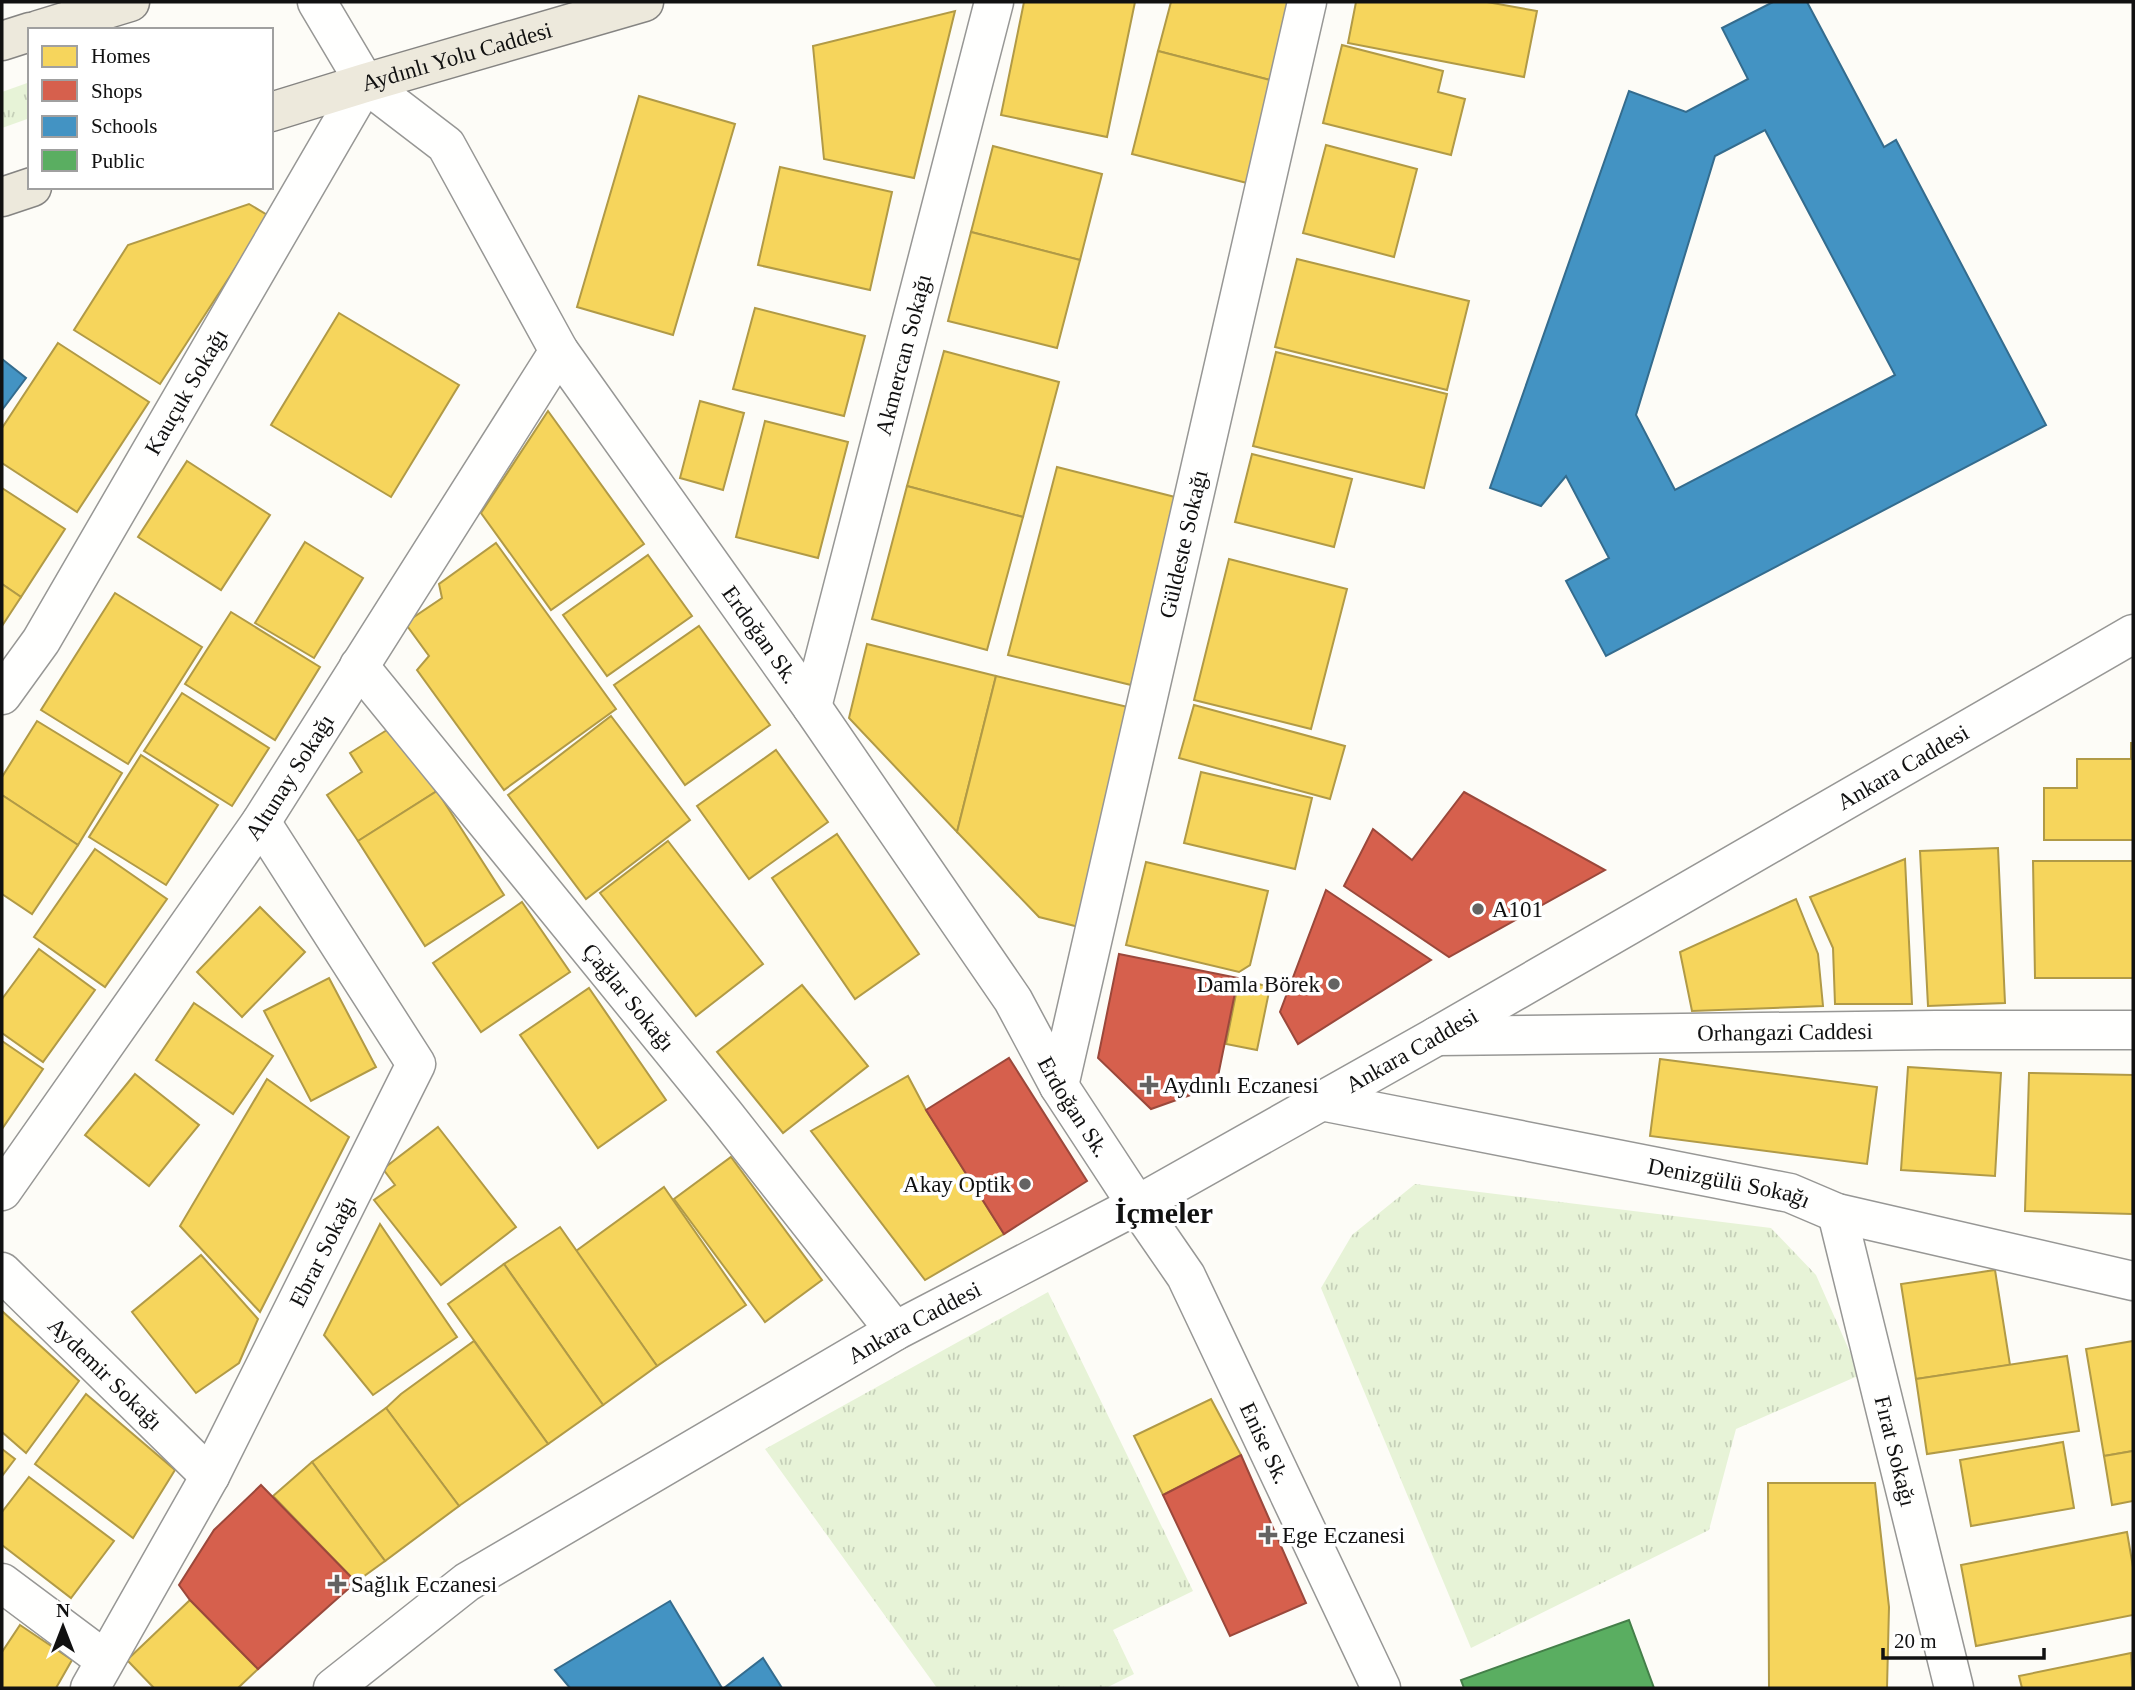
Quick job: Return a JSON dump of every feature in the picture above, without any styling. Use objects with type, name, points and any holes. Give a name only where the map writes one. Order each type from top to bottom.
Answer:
[{"type":"main road","points":[[45,28],[130,2]]},
{"type":"main road","name":"Aydınlı Yolu Caddesi","points":[[273,111],[645,2]]},
{"type":"main road","points":[[2,41],[28,33]]},
{"type":"main road","points":[[2,197],[28,188]]},
{"type":"street","points":[[317,2],[365,83]]},
{"type":"street","name":"Akmercan Sokağı","points":[[813,707],[993,2]]},
{"type":"street","name":"Güldeste Sokağı","points":[[1059,1086],[1307,2]]},
{"type":"street","name":"Erdoğan Sk.","points":[[365,83],[446,145],[559,351],[813,707],[1013,1000],[1059,1086],[1137,1205]]},
{"type":"street","name":"Kauçuk Sokağı","points":[[2,695],[48,629],[365,83]]},
{"type":"street","name":"Altunay Sokağı","points":[[2,1191],[261,822],[559,351]]},
{"type":"street","name":"Ankara Caddesi","points":[[333,1688],[467,1583],[895,1331],[1137,1205],[2125,644]]},
{"type":"street","name":"Çağlar Sokağı","points":[[359,666],[725,1115],[895,1331]]},
{"type":"street","name":"Ebrar Sokağı","points":[[97,1674],[210,1476],[416,1065],[261,822]]},
{"type":"street","name":"Orhangazi Caddesi","points":[[1437,1036],[2133,1030]]},
{"type":"street","name":"Denizgülü Sokağı","points":[[1321,1101],[1790,1193],[1837,1213],[2133,1281]]},
{"type":"street","name":"Enise Sk.","points":[[1137,1205],[1186,1276],[1381,1688]]},
{"type":"street","name":"Fırat Sokağı","points":[[1837,1213],[1954,1688]]},
{"type":"street","name":"Aydemir Sokağı","points":[[2,1272],[210,1476]]},
{"type":"street","points":[[2,1583],[97,1674]]},
{"type":"green space","points":[[28,83],[28,119],[2,128],[2,92]]},
{"type":"green space","points":[[1415,1184],[1771,1228],[1816,1275],[1860,1375],[1736,1429],[1709,1530],[1471,1648],[1321,1288],[1352,1235]]},
{"type":"green space","points":[[1048,1292],[1193,1591],[1113,1630],[1134,1674],[1106,1688],[937,1688],[765,1449]]},
{"type":"building: Homes","points":[[1024,2],[1135,2],[1107,137],[1001,115]]},
{"type":"building: Homes","points":[[1171,2],[1288,2],[1270,80],[1158,51]]},
{"type":"building: Homes","points":[[1356,2],[1487,2],[1537,11],[1524,77],[1348,43]]},
{"type":"building: Homes","points":[[955,11],[914,178],[824,159],[813,46]]},
{"type":"building: Homes","points":[[1342,45],[1443,71],[1438,92],[1465,99],[1451,155],[1323,123]]},
{"type":"building: Homes","points":[[1158,51],[1270,80],[1247,183],[1132,154]]},
{"type":"building: Homes","points":[[639,96],[735,124],[673,335],[577,307]]},
{"type":"building: Homes","points":[[1326,145],[1417,169],[1394,257],[1303,233]]},
{"type":"building: Homes","points":[[993,146],[1102,174],[1080,260],[971,232]]},
{"type":"building: Homes","points":[[780,167],[892,192],[870,290],[758,265]]},
{"type":"building: Homes","points":[[249,204],[269,216],[160,384],[74,330],[128,245]]},
{"type":"building: Homes","points":[[971,232],[1080,260],[1057,348],[948,321]]},
{"type":"building: Homes","points":[[1297,259],[1469,301],[1447,390],[1275,347]]},
{"type":"building: Homes","points":[[755,308],[865,336],[844,416],[733,389]]},
{"type":"building: Homes","points":[[339,313],[459,385],[391,497],[271,425]]},
{"type":"building: Homes","points":[[58,343],[149,402],[77,512],[2,463],[2,428]]},
{"type":"building: Homes","points":[[944,351],[1059,382],[1023,517],[907,486]]},
{"type":"building: Homes","points":[[1276,352],[1447,394],[1424,488],[1253,446]]},
{"type":"building: Homes","points":[[700,401],[744,413],[723,490],[680,478]]},
{"type":"building: Homes","points":[[548,411],[644,544],[551,610],[481,513]]},
{"type":"building: Homes","points":[[765,421],[848,442],[818,558],[736,537]]},
{"type":"building: Homes","points":[[1252,454],[1352,479],[1334,547],[1235,522]]},
{"type":"building: Homes","points":[[187,461],[270,515],[221,590],[138,537]]},
{"type":"building: Homes","points":[[1057,467],[1179,498],[1131,685],[1008,655]]},
{"type":"building: Homes","points":[[907,486],[1023,517],[987,650],[872,619]]},
{"type":"building: Homes","points":[[2,488],[65,529],[21,597],[2,584]]},
{"type":"building: Homes","points":[[305,542],[363,578],[314,658],[255,623]]},
{"type":"building: Homes","points":[[496,543],[616,709],[504,790],[417,670],[429,656],[405,623],[442,598],[439,584]]},
{"type":"building: Homes","points":[[648,555],[692,616],[607,676],[563,615]]},
{"type":"building: Homes","points":[[1229,559],[1347,589],[1311,729],[1194,700]]},
{"type":"building: Homes","points":[[2,584],[21,597],[2,626]]},
{"type":"building: Homes","points":[[115,593],[202,647],[128,764],[41,710]]},
{"type":"building: Homes","points":[[231,612],[320,667],[275,740],[185,684]]},
{"type":"building: Homes","points":[[699,626],[770,725],[685,785],[614,685]]},
{"type":"building: Homes","points":[[867,644],[996,676],[957,832],[849,718]]},
{"type":"building: Homes","points":[[996,676],[1132,708],[1079,927],[1039,917],[957,832]]},
{"type":"building: Homes","points":[[182,693],[269,748],[232,806],[144,751]]},
{"type":"building: Homes","points":[[1194,705],[1345,746],[1330,799],[1179,758]]},
{"type":"building: Homes","points":[[611,716],[690,820],[586,899],[508,795]]},
{"type":"building: Homes","points":[[37,721],[122,773],[78,845],[2,795],[2,777]]},
{"type":"building: Homes","points":[[395,725],[437,791],[358,841],[327,795],[362,772],[350,753]]},
{"type":"building: Homes","points":[[2131,743],[2133,840],[2044,840],[2044,788],[2077,788],[2077,759],[2131,759]]},
{"type":"building: Homes","points":[[776,750],[828,822],[749,879],[697,806]]},
{"type":"building: Homes","points":[[141,755],[218,805],[166,885],[89,837]]},
{"type":"building: Homes","points":[[1201,772],[1312,798],[1295,869],[1184,843]]},
{"type":"building: Homes","points":[[437,791],[504,895],[425,946],[358,841]]},
{"type":"building: Homes","points":[[2,795],[78,845],[32,914],[2,894]]},
{"type":"building: Homes","points":[[837,834],[919,954],[855,999],[772,878]]},
{"type":"building: Homes","points":[[668,841],[763,964],[696,1016],[600,893]]},
{"type":"building: Homes","points":[[1998,848],[2005,1003],[1928,1006],[1920,851]]},
{"type":"building: Homes","points":[[95,849],[167,899],[105,987],[34,937]]},
{"type":"building: Homes","points":[[1905,859],[1912,1004],[1835,1004],[1833,948],[1810,897]]},
{"type":"building: Homes","points":[[2033,861],[2133,861],[2133,978],[2035,978]]},
{"type":"building: Homes","points":[[1146,862],[1268,891],[1250,965],[1239,972],[1126,945]]},
{"type":"building: Homes","points":[[1796,899],[1818,954],[1823,1006],[1692,1011],[1680,952]]},
{"type":"building: Homes","points":[[522,902],[570,972],[481,1032],[433,963]]},
{"type":"building: Homes","points":[[260,907],[305,952],[242,1017],[197,972]]},
{"type":"building: Homes","points":[[39,949],[95,990],[43,1062],[2,1033],[2,999]]},
{"type":"building: Homes","points":[[329,978],[376,1067],[311,1101],[264,1011]]},
{"type":"building: Homes","points":[[1239,979],[1270,987],[1257,1050],[1226,1044]]},
{"type":"building: Homes","points":[[802,985],[868,1066],[783,1133],[717,1052]]},
{"type":"building: Homes","points":[[589,988],[666,1100],[598,1148],[520,1035]]},
{"type":"building: Homes","points":[[194,1003],[273,1056],[233,1114],[156,1060]]},
{"type":"building: Homes","points":[[2,1041],[43,1069],[2,1129]]},
{"type":"building: Homes","points":[[1660,1059],[1877,1087],[1867,1164],[1650,1136]]},
{"type":"building: Homes","points":[[1908,1067],[2001,1073],[1995,1176],[1901,1170]]},
{"type":"building: Homes","points":[[2029,1073],[2133,1075],[2132,1214],[2025,1211]]},
{"type":"building: Homes","points":[[135,1074],[199,1125],[149,1186],[85,1135]]},
{"type":"building: Homes","points":[[908,1076],[926,1110],[1004,1234],[925,1280],[811,1131]]},
{"type":"building: Homes","points":[[267,1079],[349,1137],[260,1312],[180,1226]]},
{"type":"building: Homes","points":[[438,1127],[516,1227],[441,1285],[374,1200],[395,1185],[383,1169]]},
{"type":"building: Homes","points":[[731,1157],[822,1280],[765,1322],[674,1199]]},
{"type":"building: Homes","points":[[664,1187],[746,1305],[657,1366],[576,1251]]},
{"type":"building: Homes","points":[[380,1224],[457,1337],[373,1395],[324,1335]]},
{"type":"building: Homes","points":[[560,1227],[657,1366],[603,1405],[504,1264]]},
{"type":"building: Homes","points":[[201,1255],[258,1319],[239,1363],[196,1393],[132,1312]]},
{"type":"building: Homes","points":[[504,1264],[603,1405],[548,1444],[448,1304]]},
{"type":"building: Homes","points":[[1995,1270],[2010,1365],[1916,1379],[1901,1284]]},
{"type":"building: Homes","points":[[2,1311],[79,1381],[26,1453],[2,1432]]},
{"type":"building: Homes","points":[[474,1341],[548,1444],[459,1506],[386,1408]]},
{"type":"building: Homes","points":[[2133,1341],[2133,1451],[2104,1456],[2086,1349]]},
{"type":"building: Homes","points":[[2067,1356],[2079,1431],[1927,1454],[1916,1379]]},
{"type":"building: Homes","points":[[86,1394],[175,1470],[133,1538],[35,1464]]},
{"type":"building: Homes","points":[[1211,1399],[1241,1455],[1163,1495],[1134,1436]]},
{"type":"building: Homes","points":[[386,1408],[459,1506],[385,1561],[312,1462]]},
{"type":"building: Homes","points":[[2063,1442],[2074,1508],[1971,1526],[1960,1460]]},
{"type":"building: Homes","points":[[2,1449],[15,1459],[2,1476]]},
{"type":"building: Homes","points":[[2133,1451],[2133,1501],[2112,1505],[2104,1456]]},
{"type":"building: Homes","points":[[312,1462],[385,1561],[356,1582],[273,1496]]},
{"type":"building: Homes","points":[[29,1477],[114,1541],[71,1598],[2,1545],[2,1512]]},
{"type":"building: Homes","points":[[1768,1483],[1875,1483],[1889,1607],[1887,1688],[1769,1688]]},
{"type":"building: Homes","points":[[2127,1532],[2133,1567],[2133,1615],[1976,1646],[1961,1565]]},
{"type":"building: Homes","points":[[190,1600],[258,1669],[238,1688],[154,1688],[127,1660]]},
{"type":"building: Homes","points":[[20,1625],[72,1660],[56,1688],[2,1688],[2,1652]]},
{"type":"building: Homes","points":[[2131,1653],[2133,1688],[2022,1688],[2019,1676]]},
{"type":"building: Shops","points":[[1464,792],[1605,870],[1449,957],[1344,886],[1373,829],[1412,860]]},
{"type":"building: Shops","points":[[1326,890],[1431,960],[1298,1044],[1280,1012]]},
{"type":"building: Shops","points":[[1119,954],[1238,978],[1216,1086],[1151,1109],[1098,1058]]},
{"type":"building: Shops","points":[[1009,1058],[1087,1181],[1004,1234],[926,1110]]},
{"type":"building: Shops","points":[[1241,1455],[1306,1603],[1230,1636],[1163,1495]]},
{"type":"building: Shops","points":[[261,1485],[356,1582],[258,1669],[190,1600],[179,1585],[214,1530]]},
{"type":"building: Schools","points":[[1773,2],[1807,2],[1884,147],[1896,140],[2046,425],[1606,656],[1566,581],[1609,558],[1566,476],[1541,506],[1490,488],[1629,91],[1686,112],[1748,79],[1722,28]],"holes":[[[1765,130],[1895,375],[1675,490],[1636,415],[1715,156]]]},
{"type":"building: Schools","points":[[2,359],[26,378],[2,410]]},
{"type":"building: Schools","points":[[670,1601],[722,1688],[570,1688],[555,1670]]},
{"type":"building: Schools","points":[[763,1658],[782,1688],[724,1688]]},
{"type":"building: Public","points":[[1629,1620],[1654,1688],[1464,1688],[1461,1680]]},
{"type":"place","name":"A101","points":[[1478,909]]},
{"type":"place","name":"Damla Börek","points":[[1334,984]]},
{"type":"place","name":"Aydınlı Eczanesi","points":[[1149,1085]]},
{"type":"place","name":"Akay Optik","points":[[1025,1184]]},
{"type":"place","name":"Ege Eczanesi","points":[[1268,1535]]},
{"type":"place","name":"Sağlık Eczanesi","points":[[337,1584]]},
{"type":"district","name":"İçmeler","points":[[1164,1213]]}]
